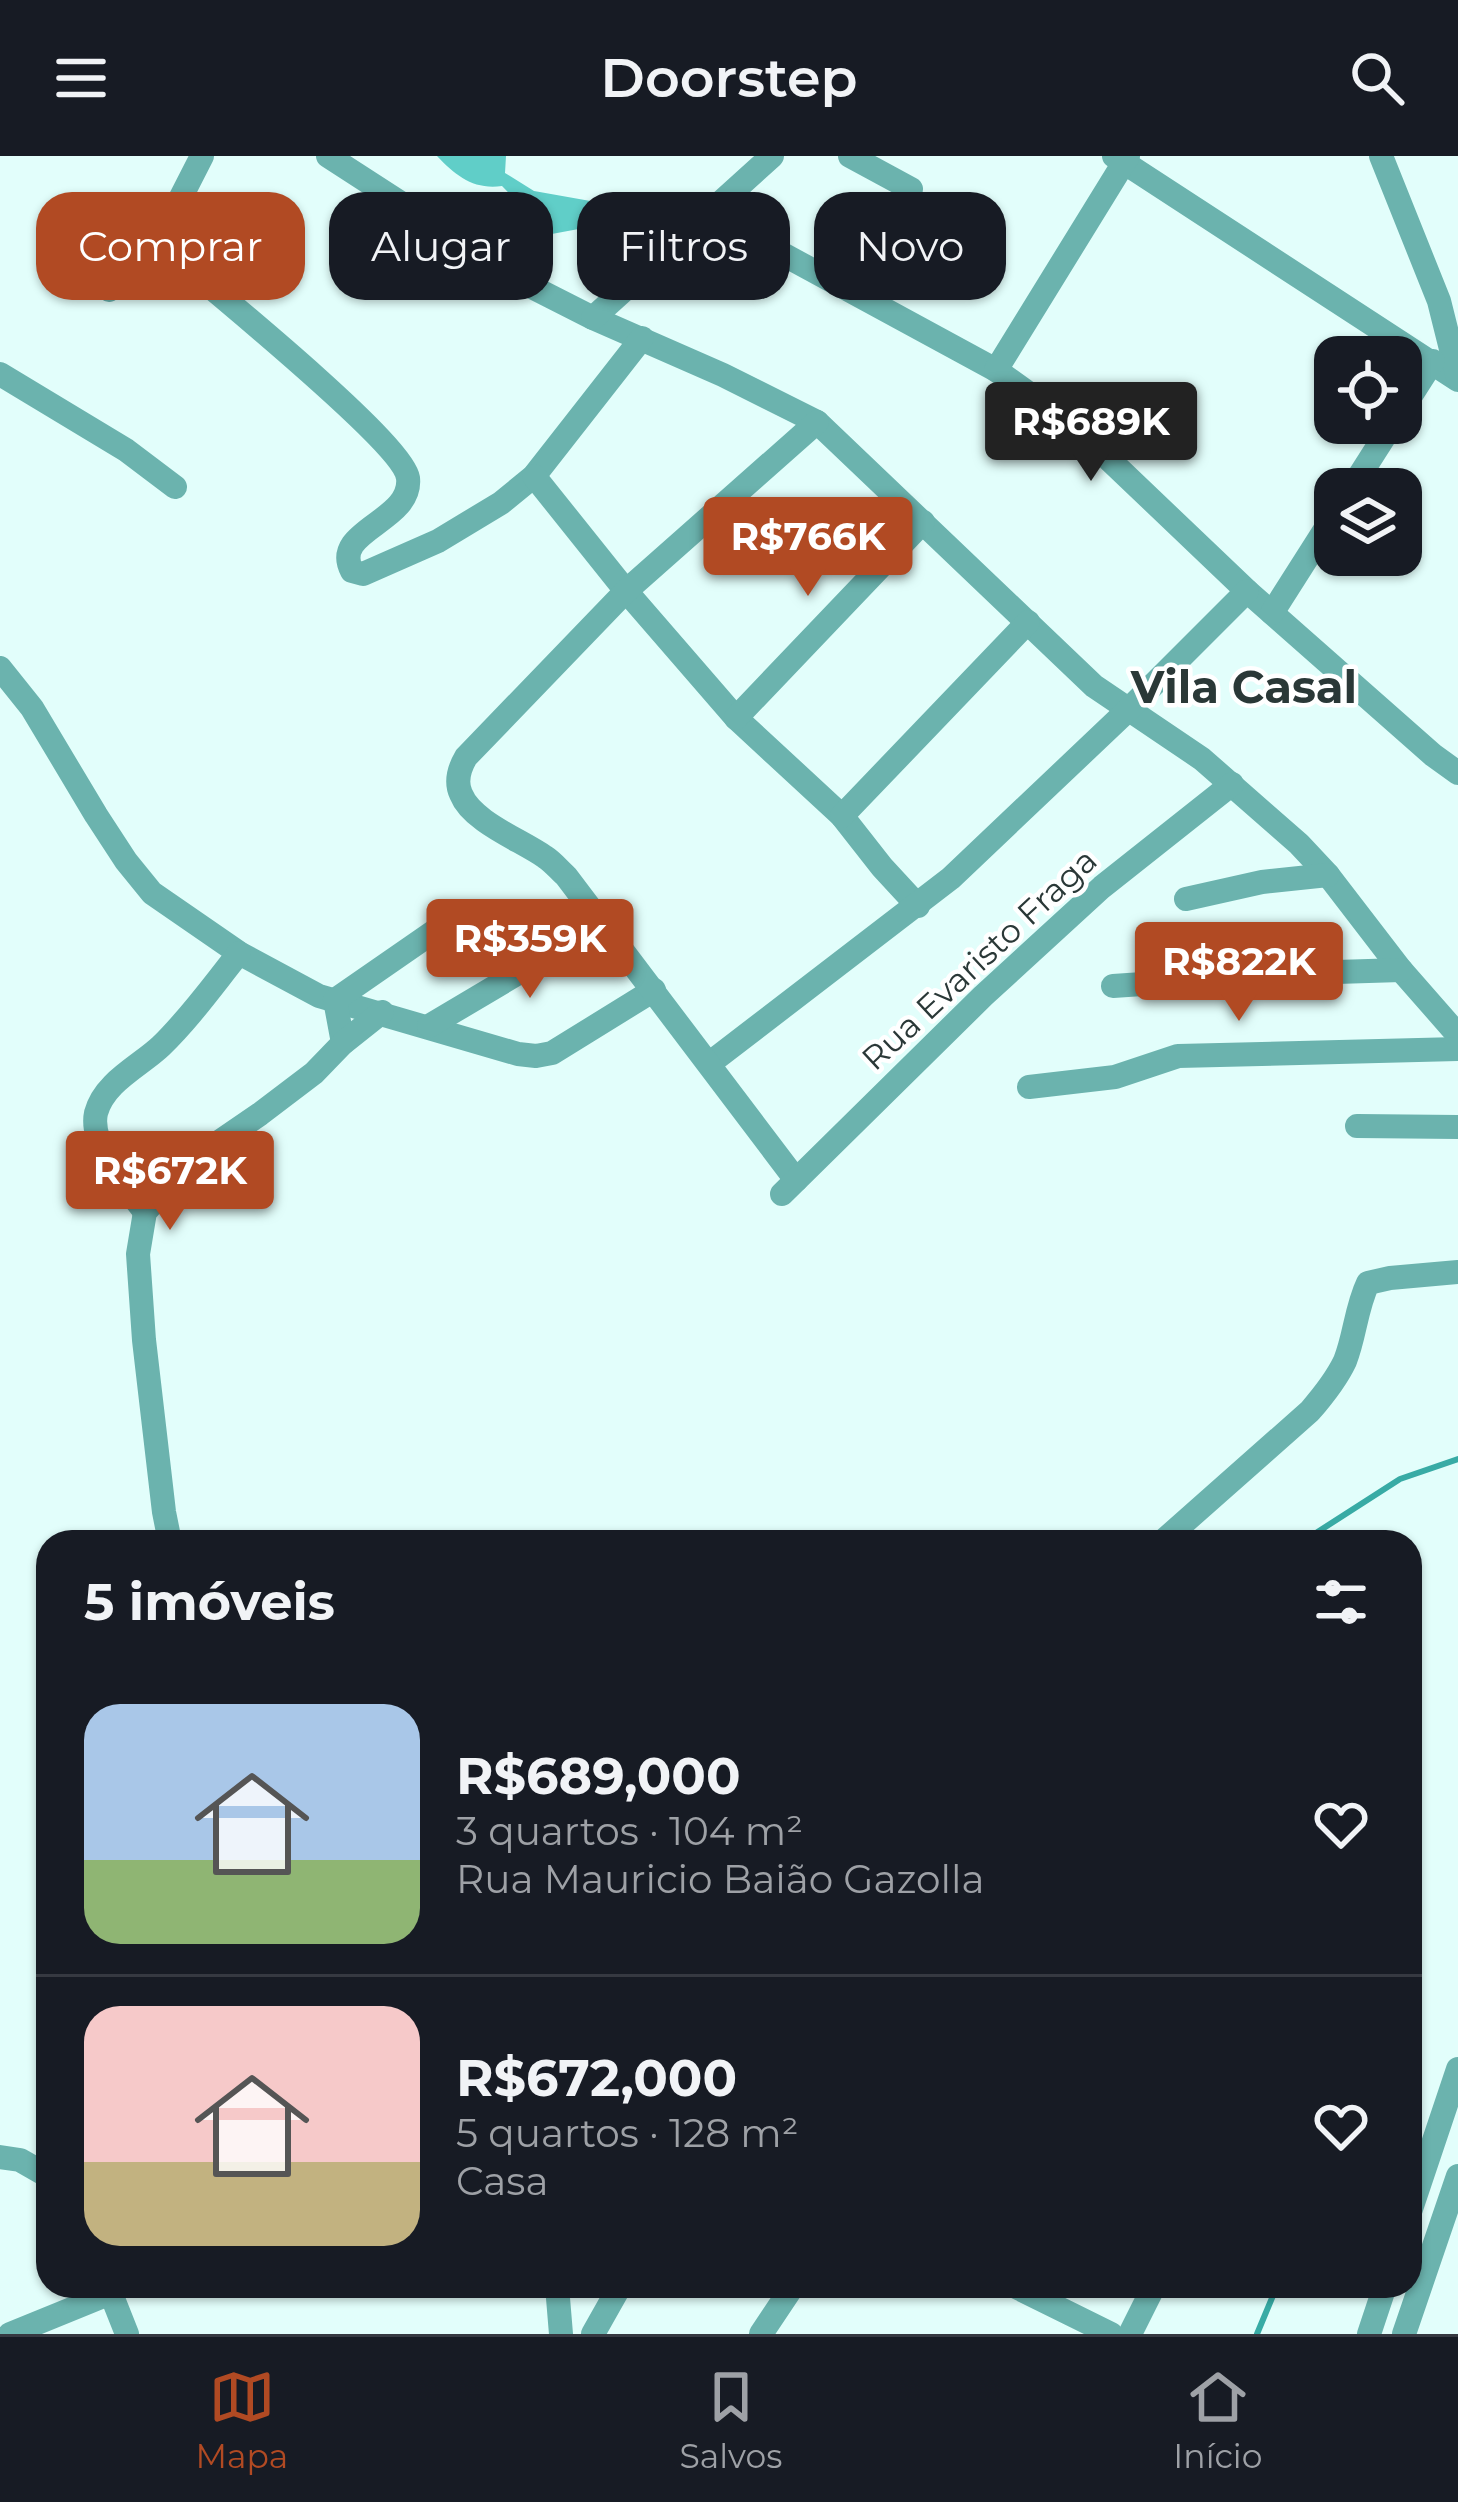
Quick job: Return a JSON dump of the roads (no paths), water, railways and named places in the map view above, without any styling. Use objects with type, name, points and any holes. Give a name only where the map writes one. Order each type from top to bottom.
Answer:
[{"type":"street","points":[[184,192],[202,156]]},
{"type":"street","points":[[328,156],[526,284],[818,422],[1094,686],[1175,739],[1264,811],[1328,875],[1458,1035]]},
{"type":"street","points":[[850,156],[911,189]]},
{"type":"street","points":[[1381,156],[1448,302],[1458,378]]},
{"type":"street","points":[[996,370],[1122,158],[1458,378]]},
{"type":"street","points":[[728,192],[760,159]]},
{"type":"street","points":[[790,258],[996,370],[1074,426],[1247,591],[1458,773]]},
{"type":"street","points":[[225,300],[398,456],[408,476],[406,495],[348,550],[352,571],[363,574],[438,541],[501,503],[534,476],[642,338]]},
{"type":"street","points":[[593,318],[613,300]]},
{"type":"street","points":[[1422,377],[1432,361]]},
{"type":"street","points":[[0,374],[126,450],[175,487]]},
{"type":"street","points":[[818,422],[626,591],[466,758],[457,778],[468,806],[547,858],[566,876],[710,1063],[918,906],[1128,710],[1247,591]]},
{"type":"street","points":[[534,476],[736,718],[842,816],[918,906]]},
{"type":"street","points":[[736,718],[923,523]]},
{"type":"street","points":[[1272,613],[1314,547]]},
{"type":"street","points":[[842,816],[1028,622]]},
{"type":"street","points":[[0,668],[152,893],[239,953],[319,995],[536,1056],[552,1053],[654,990]]},
{"type":"street","name":"Rua Evaristo Fraga","points":[[710,1063],[789,1187],[983,996],[1102,887],[1232,784]]},
{"type":"street","points":[[1186,899],[1262,882],[1328,875]]},
{"type":"street","points":[[429,1026],[601,924]]},
{"type":"street","points":[[335,1000],[439,928]]},
{"type":"street","points":[[145,1212],[106,1157],[96,1113],[109,1091],[157,1050],[239,953]]},
{"type":"street","points":[[1113,986],[1401,970]]},
{"type":"street","points":[[335,1000],[343,1043]]},
{"type":"street","points":[[168,1530],[144,1340],[138,1254],[145,1212],[187,1164],[314,1073],[382,1012]]},
{"type":"street","points":[[1029,1087],[1115,1077],[1178,1056],[1458,1049]]},
{"type":"street","points":[[1357,1126],[1458,1127]]},
{"type":"street","points":[[1176,1530],[1310,1412],[1331,1387],[1346,1358],[1368,1283],[1458,1272]]},
{"type":"street","points":[[1422,2176],[1458,2069]]},
{"type":"street","points":[[0,2157],[36,2169]]},
{"type":"street","points":[[1422,2281],[1458,2176]]},
{"type":"street","points":[[10,2334],[89,2298]]},
{"type":"street","points":[[113,2298],[128,2334]]},
{"type":"street","points":[[557,2298],[561,2334]]},
{"type":"street","points":[[593,2334],[613,2298]]},
{"type":"street","points":[[761,2334],[785,2298]]},
{"type":"street","points":[[1038,2298],[1111,2334]]},
{"type":"street","points":[[1130,2334],[1148,2298]]},
{"type":"street","points":[[1369,2334],[1381,2298]]},
{"type":"street","points":[[1404,2334],[1416,2298]]},
{"type":"waterway","points":[[1321,1530],[1400,1479],[1458,1459]]},
{"type":"waterway","points":[[1257,2334],[1272,2298]]},
{"type":"district","name":"Vila Casal","points":[[1244,686]]}]
